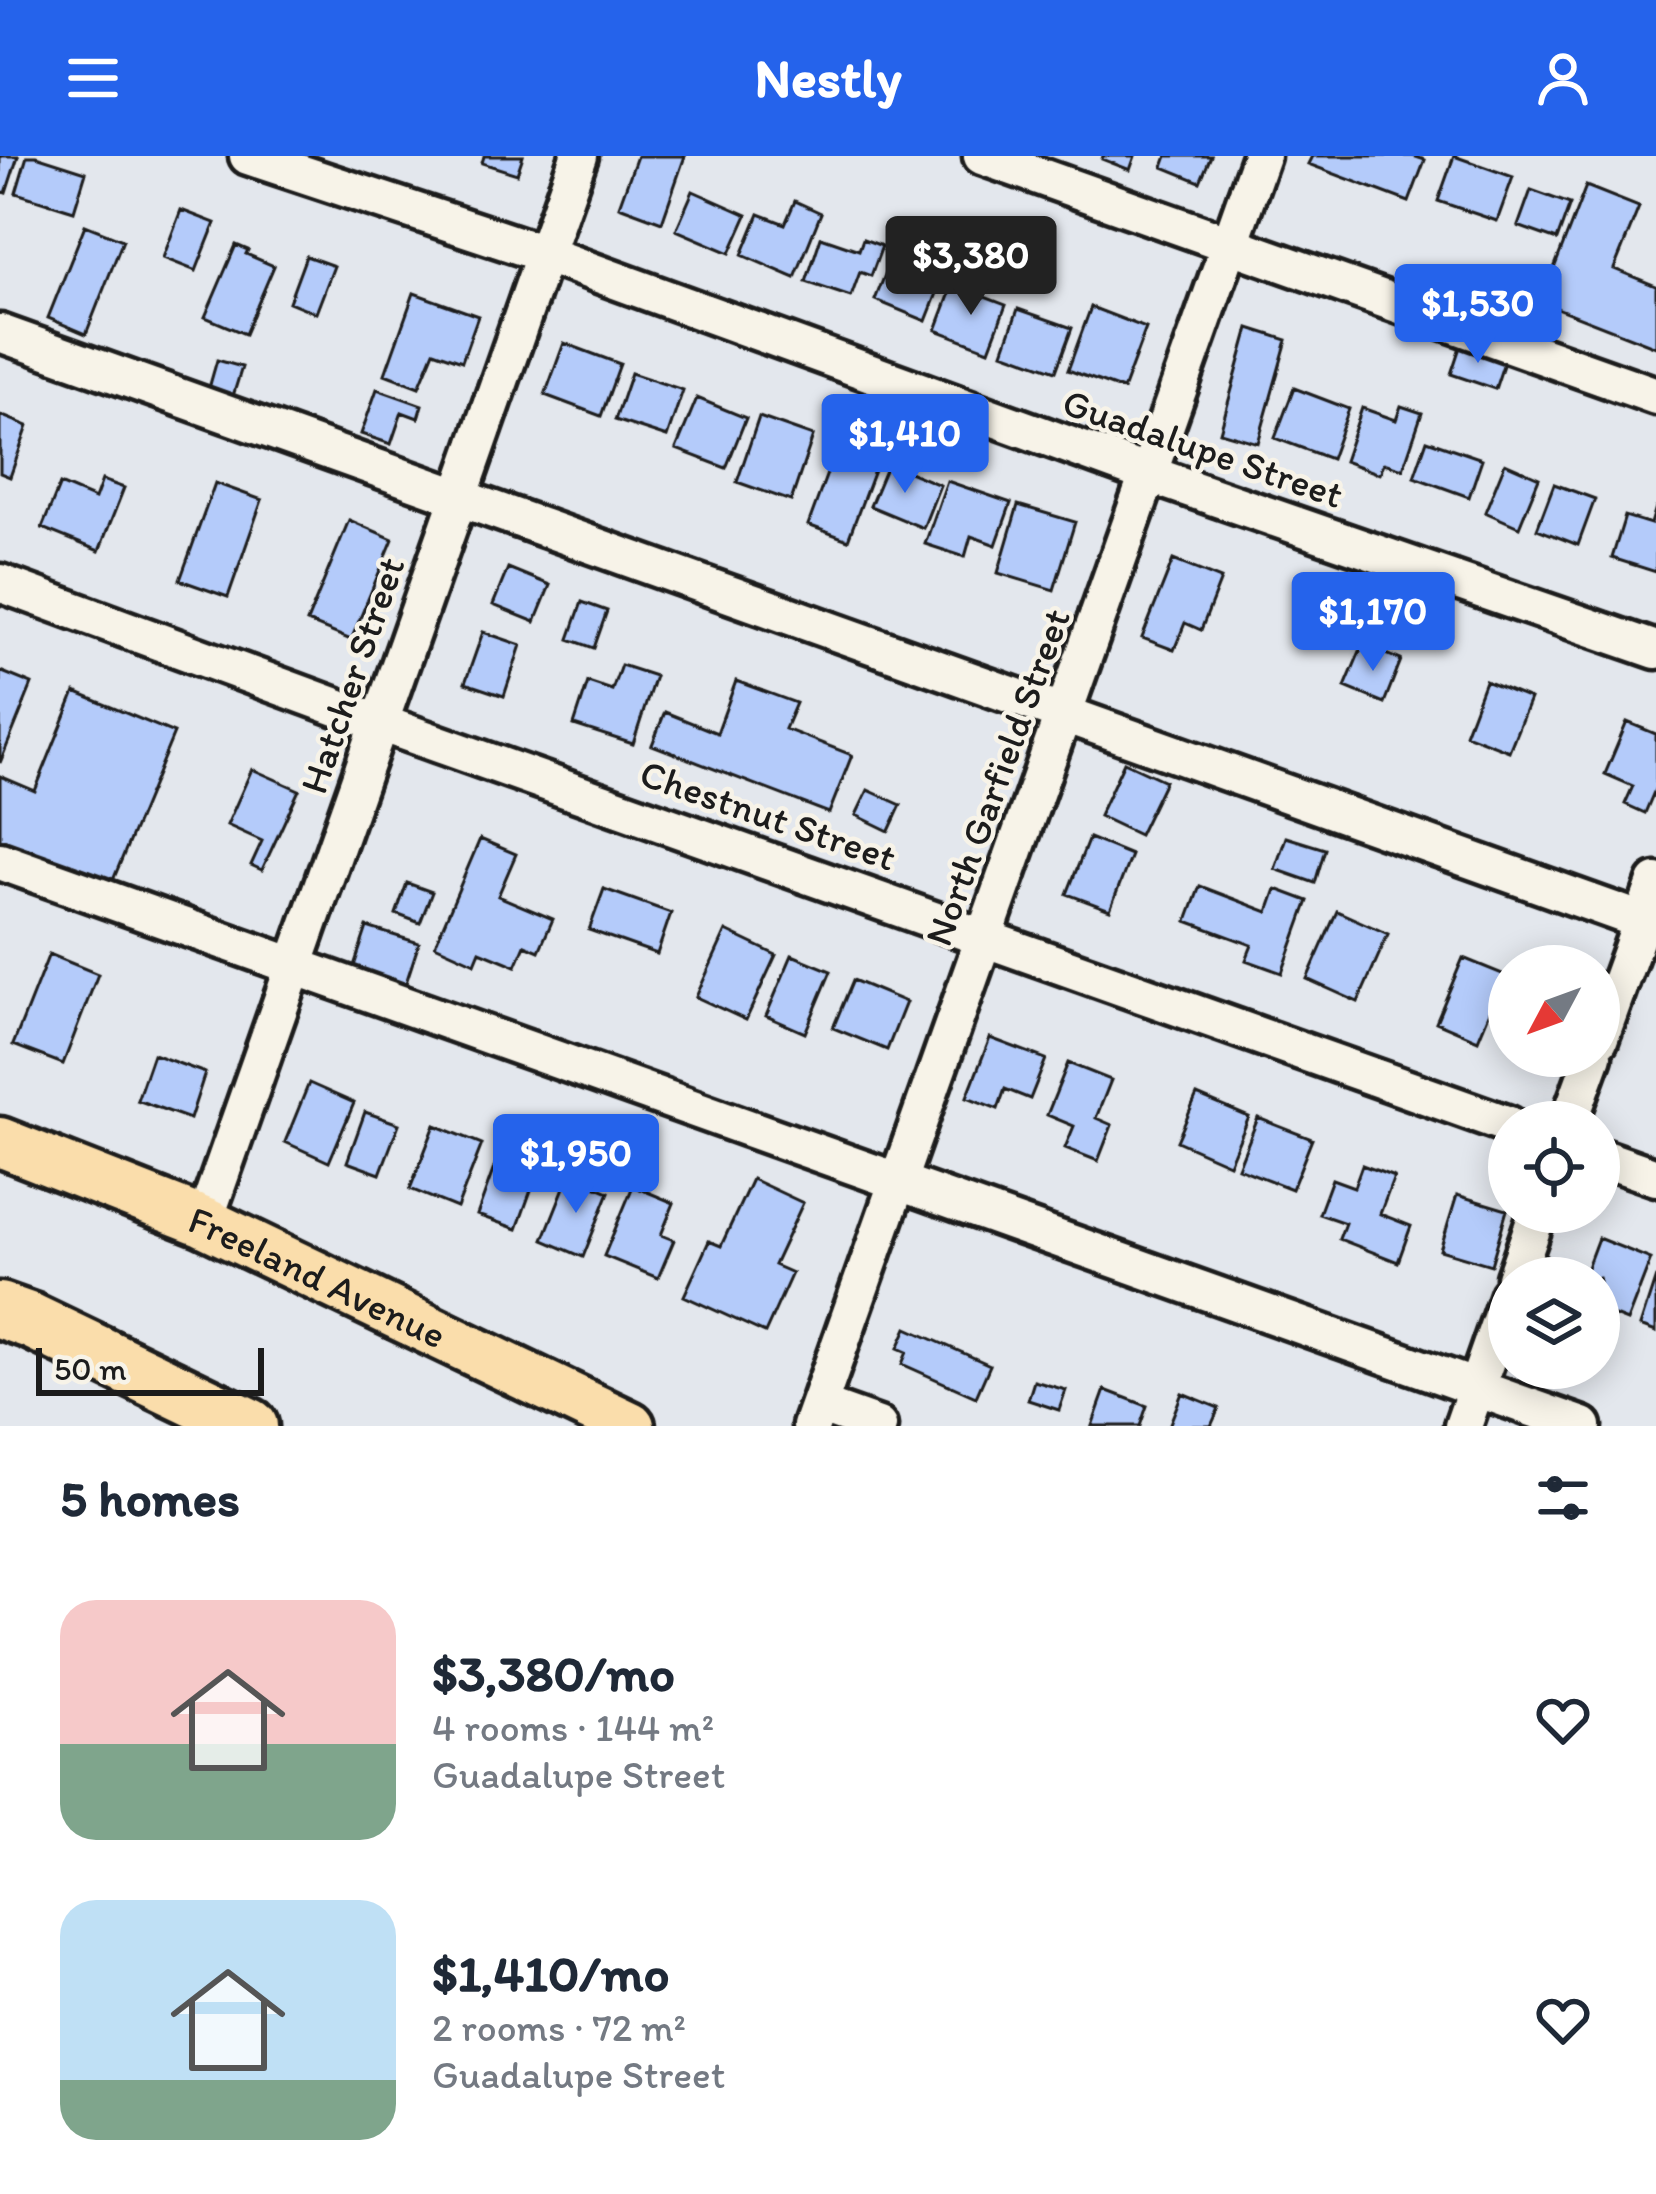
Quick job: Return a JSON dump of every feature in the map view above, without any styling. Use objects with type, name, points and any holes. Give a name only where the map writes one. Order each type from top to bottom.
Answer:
[{"type":"highway","points":[[0,1310],[250,1426]]},
{"type":"main road","name":"Freeland Avenue","points":[[0,1142],[204,1222],[626,1424]]},
{"type":"street","name":"Guadalupe Street","points":[[248,156],[544,254],[1148,474],[1656,650]]},
{"type":"street","name":"Hatcher Street","points":[[204,1222],[579,156]]},
{"type":"street","points":[[982,156],[1656,396]]},
{"type":"street","name":"North Garfield Street","points":[[815,1415],[1262,156]]},
{"type":"street","points":[[0,333],[1649,923]]},
{"type":"street","name":"Chestnut Street","points":[[0,583],[1488,1117]]},
{"type":"street","points":[[0,861],[1583,1426]]},
{"type":"street","points":[[1620,991],[1649,923],[1656,882]]},
{"type":"street","points":[[1620,1164],[1656,1177]]},
{"type":"street","points":[[1463,1426],[1488,1356]]},
{"type":"street","points":[[815,1415],[878,1426]]},
{"type":"building","points":[[0,156],[18,156],[6,193],[0,191]]},
{"type":"building","points":[[27,156],[86,172],[74,211],[16,193]]},
{"type":"building","points":[[484,156],[523,156],[517,174],[482,163]]},
{"type":"building","points":[[637,156],[685,156],[662,222],[619,206]]},
{"type":"building","points":[[1103,156],[1135,156],[1130,170]]},
{"type":"building","points":[[1167,156],[1211,156],[1200,182],[1163,167]]},
{"type":"building","points":[[1312,156],[1425,160],[1409,202],[1308,164]]},
{"type":"building","points":[[1454,156],[1513,177],[1497,221],[1438,201]]},
{"type":"building","points":[[1586,186],[1639,207],[1614,269],[1656,286],[1656,347],[1541,302]]},
{"type":"building","points":[[1531,190],[1570,204],[1557,240],[1518,226]]},
{"type":"building","points":[[693,191],[747,215],[730,253],[676,230]]},
{"type":"building","points":[[795,201],[821,213],[795,278],[742,255],[759,214],[785,224]]},
{"type":"building","points":[[181,210],[215,223],[196,271],[163,258]]},
{"type":"building","points":[[85,225],[123,240],[86,334],[48,318]]},
{"type":"building","points":[[821,237],[859,250],[863,239],[882,246],[871,276],[860,272],[851,297],[806,282]]},
{"type":"building","points":[[236,245],[274,266],[245,334],[205,317]]},
{"type":"building","points":[[306,256],[334,266],[316,313],[289,302]]},
{"type":"building","points":[[892,257],[943,278],[926,321],[875,300]]},
{"type":"building","points":[[953,285],[1006,305],[989,350],[936,330]]},
{"type":"building","points":[[414,293],[478,316],[462,361],[434,351],[419,387],[385,374]]},
{"type":"building","points":[[1091,307],[1146,328],[1123,390],[1068,370]]},
{"type":"building","points":[[1018,309],[1072,328],[1056,371],[1003,352]]},
{"type":"building","points":[[1249,328],[1287,340],[1258,443],[1220,432]]},
{"type":"building","points":[[564,343],[620,364],[601,416],[545,395]]},
{"type":"building","points":[[1461,344],[1505,359],[1495,389],[1451,374]]},
{"type":"building","points":[[217,360],[242,367],[233,396],[209,388]]},
{"type":"building","points":[[631,373],[683,390],[667,437],[615,420]]},
{"type":"building","points":[[1294,388],[1349,409],[1331,459],[1275,438]]},
{"type":"building","points":[[377,389],[422,405],[418,418],[402,412],[391,444],[361,434]]},
{"type":"building","points":[[697,398],[746,418],[726,468],[676,449]]},
{"type":"building","points":[[1401,406],[1422,413],[1403,469],[1384,463],[1380,474],[1344,461],[1362,408],[1396,420]]},
{"type":"building","points":[[0,415],[28,426],[10,477],[0,473]]},
{"type":"building","points":[[759,417],[813,436],[791,501],[737,482]]},
{"type":"building","points":[[1427,440],[1482,459],[1469,497],[1414,477]]},
{"type":"building","points":[[839,441],[879,457],[848,540],[808,525]]},
{"type":"building","points":[[888,463],[940,485],[923,528],[870,506]]},
{"type":"building","points":[[1505,463],[1539,478],[1519,527],[1485,512]]},
{"type":"building","points":[[102,480],[124,488],[99,551],[42,528],[60,484],[95,499]]},
{"type":"building","points":[[947,481],[1011,503],[996,545],[971,536],[965,557],[925,544]]},
{"type":"building","points":[[215,483],[262,500],[228,597],[180,580]]},
{"type":"building","points":[[1554,484],[1595,499],[1578,545],[1537,529]]},
{"type":"building","points":[[1018,505],[1075,522],[1054,590],[998,573]]},
{"type":"building","points":[[1656,507],[1656,572],[1612,558],[1625,516],[1651,524]]},
{"type":"building","points":[[349,520],[393,539],[351,640],[307,622]]},
{"type":"building","points":[[1173,560],[1221,579],[1201,630],[1185,623],[1174,650],[1142,638]]},
{"type":"building","points":[[508,568],[550,585],[535,622],[493,605]]},
{"type":"building","points":[[582,602],[607,611],[594,648],[569,639]]},
{"type":"building","points":[[483,632],[521,645],[504,696],[465,683]]},
{"type":"building","points":[[1363,644],[1401,660],[1384,703],[1345,687]]},
{"type":"building","points":[[621,665],[655,676],[633,744],[574,725],[588,682],[612,690]]},
{"type":"building","points":[[0,671],[32,684],[0,763]]},
{"type":"building","points":[[736,681],[796,703],[785,729],[852,755],[829,813],[652,745],[665,712],[717,733]]},
{"type":"building","points":[[1485,681],[1530,699],[1509,751],[1465,734]]},
{"type":"building","points":[[75,692],[174,733],[111,885],[0,839],[0,776],[35,791]]},
{"type":"building","points":[[1627,722],[1656,734],[1656,787],[1645,813],[1625,804],[1633,786],[1605,774]]},
{"type":"building","points":[[1124,762],[1165,781],[1139,835],[1099,816]]},
{"type":"building","points":[[252,769],[299,790],[262,870],[251,865],[262,841],[227,825]]},
{"type":"building","points":[[868,790],[901,805],[889,831],[856,815]]},
{"type":"building","points":[[1286,837],[1325,849],[1315,883],[1275,869]]},
{"type":"building","points":[[1089,838],[1131,855],[1110,910],[1067,894]]},
{"type":"building","points":[[480,839],[516,854],[498,896],[553,919],[539,951],[525,945],[516,966],[480,951],[475,963],[435,945]]},
{"type":"building","points":[[407,883],[432,892],[420,923],[396,914]]},
{"type":"building","points":[[1200,886],[1268,912],[1276,889],[1308,901],[1282,973],[1246,960],[1252,945],[1187,921]]},
{"type":"building","points":[[604,889],[671,913],[657,954],[589,930]]},
{"type":"building","points":[[1337,911],[1388,934],[1358,1002],[1307,979]]},
{"type":"building","points":[[367,927],[419,943],[404,989],[352,972]]},
{"type":"building","points":[[726,931],[776,955],[746,1020],[696,997]]},
{"type":"building","points":[[49,954],[98,974],[63,1064],[13,1045]]},
{"type":"building","points":[[792,955],[831,971],[805,1033],[766,1016]]},
{"type":"building","points":[[1463,958],[1488,968],[1488,1016],[1478,1040],[1436,1022]]},
{"type":"building","points":[[853,980],[906,1002],[887,1050],[833,1028]]},
{"type":"building","points":[[990,1038],[1046,1059],[1030,1099],[1005,1089],[998,1109],[967,1097]]},
{"type":"building","points":[[153,1054],[205,1073],[190,1119],[137,1100]]},
{"type":"building","points":[[1068,1063],[1111,1080],[1096,1118],[1112,1125],[1098,1161],[1065,1148],[1074,1126],[1047,1115]]},
{"type":"building","points":[[309,1083],[354,1103],[329,1162],[285,1142]]},
{"type":"building","points":[[1197,1095],[1249,1117],[1229,1164],[1177,1141]]},
{"type":"building","points":[[365,1112],[399,1124],[380,1174],[347,1162]]},
{"type":"building","points":[[1258,1118],[1312,1139],[1292,1189],[1238,1168]]},
{"type":"building","points":[[435,1125],[482,1144],[457,1208],[410,1189]]},
{"type":"building","points":[[499,1154],[539,1168],[517,1229],[477,1215]]},
{"type":"building","points":[[1362,1165],[1394,1177],[1380,1214],[1411,1226],[1398,1262],[1339,1239],[1345,1223],[1319,1214],[1332,1179],[1354,1187]]},
{"type":"building","points":[[569,1175],[609,1192],[583,1257],[543,1240]]},
{"type":"building","points":[[752,1179],[803,1203],[774,1265],[792,1273],[765,1333],[684,1296],[709,1241],[721,1246]]},
{"type":"building","points":[[633,1186],[674,1203],[661,1235],[674,1240],[658,1278],[604,1256]]},
{"type":"building","points":[[1457,1195],[1488,1204],[1488,1233],[1500,1233],[1488,1264],[1440,1250]]},
{"type":"building","points":[[1598,1238],[1651,1259],[1627,1321],[1620,1318],[1620,1257],[1591,1257]]},
{"type":"building","points":[[1656,1277],[1656,1332],[1640,1326]]},
{"type":"building","points":[[907,1328],[990,1365],[976,1397],[902,1364],[907,1352],[898,1348]]},
{"type":"building","points":[[1034,1381],[1066,1390],[1059,1410],[1028,1400]]},
{"type":"building","points":[[1105,1390],[1147,1406],[1140,1426],[1092,1426]]},
{"type":"building","points":[[1182,1393],[1219,1408],[1211,1426],[1169,1426]]}]
